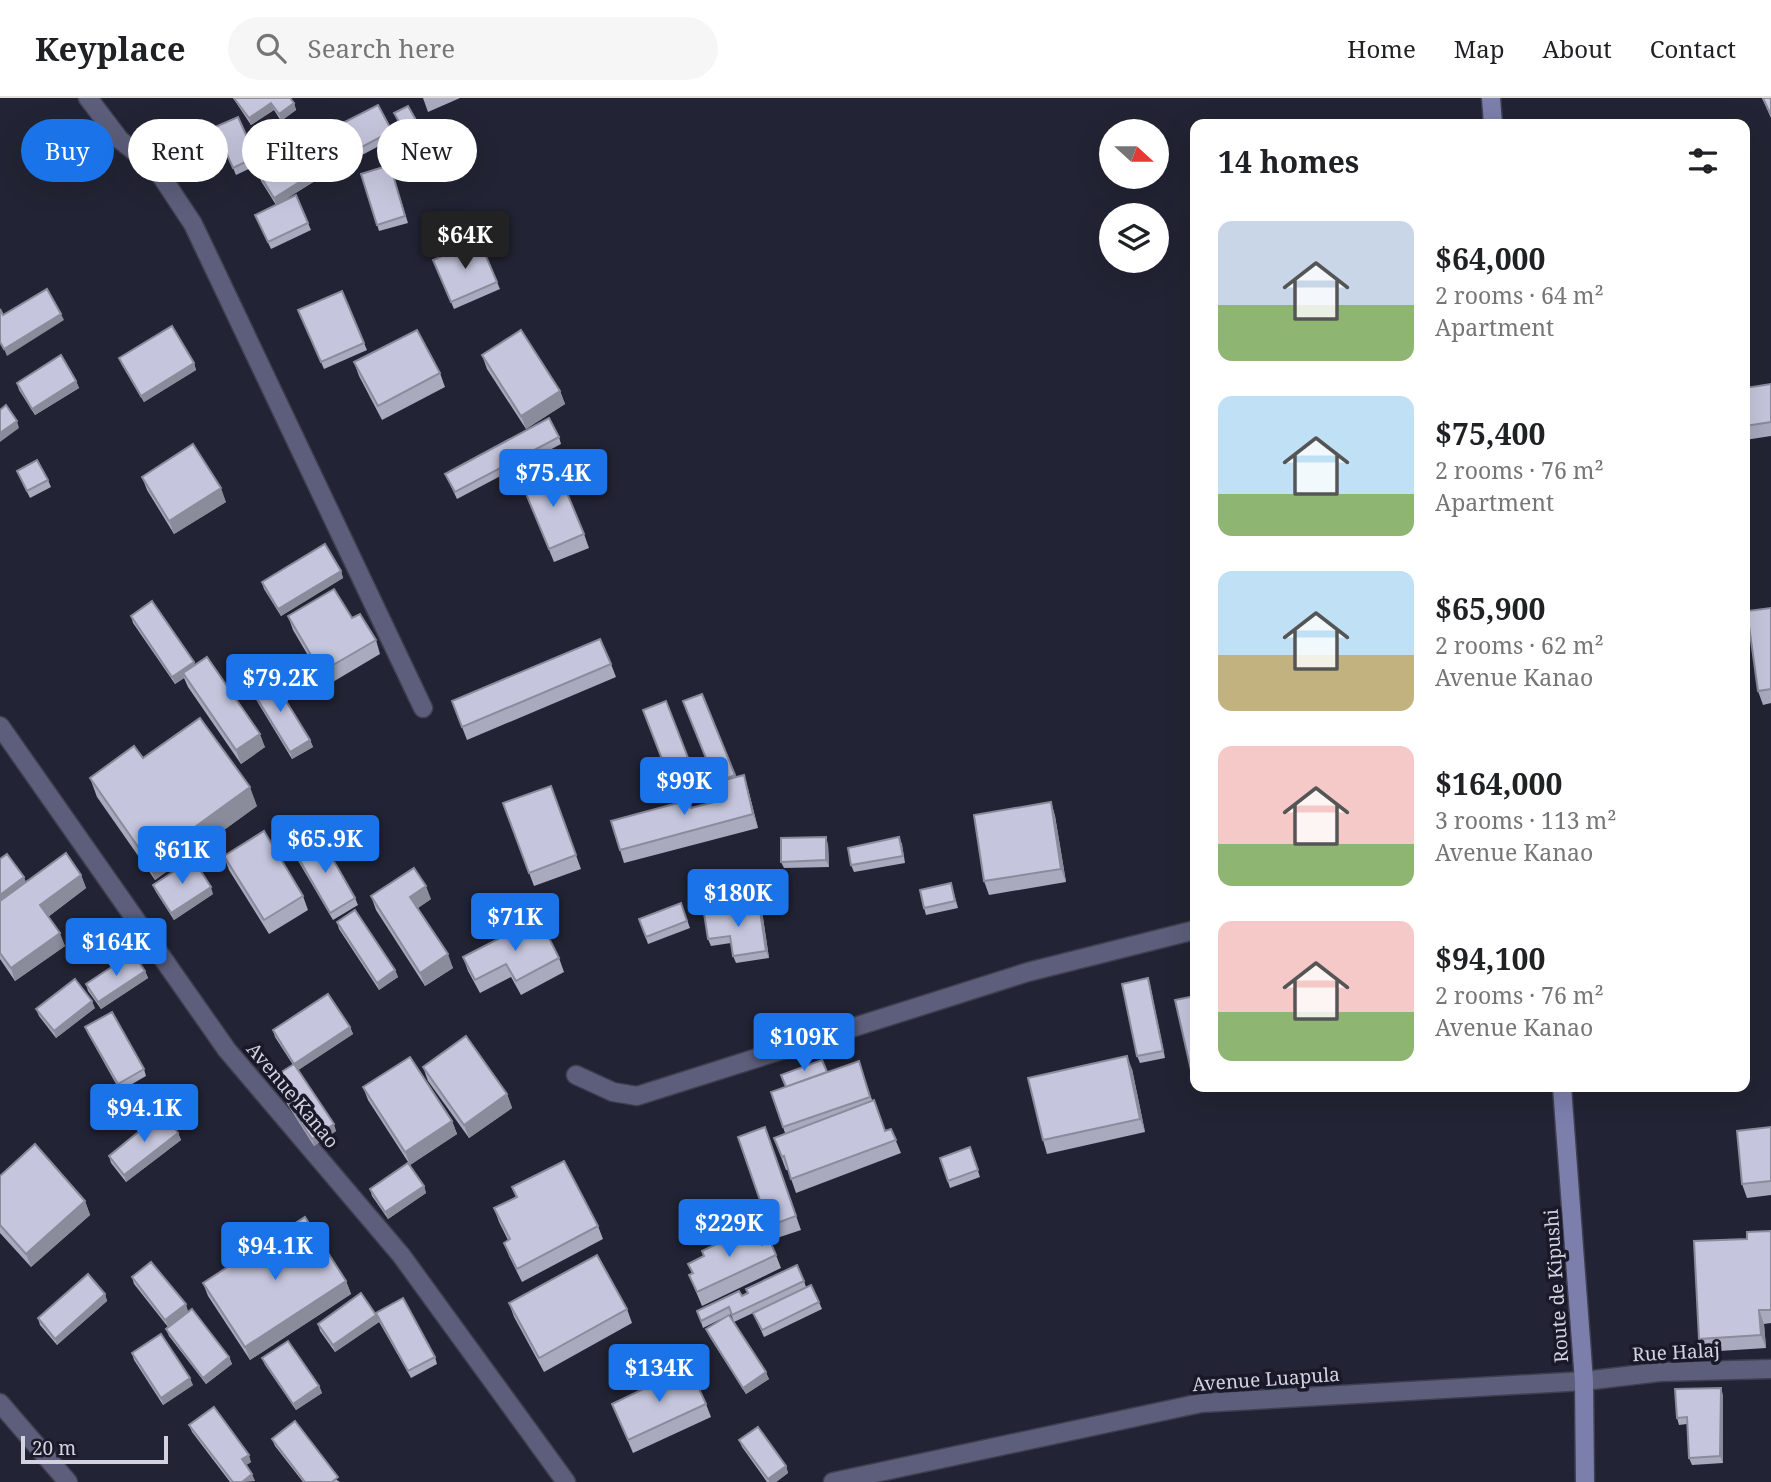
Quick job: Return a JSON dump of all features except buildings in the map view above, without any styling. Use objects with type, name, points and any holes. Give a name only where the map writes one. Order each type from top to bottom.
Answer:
[{"type":"main road","points":[[1491,98],[1493,119]]},
{"type":"main road","name":"Route de Kipushi","points":[[1562,1092],[1584,1381],[1585,1482]]},
{"type":"street","points":[[88,98],[120,139],[156,168],[193,224],[423,708]]},
{"type":"street","name":"Avenue Kanao","points":[[0,726],[227,1050],[401,1255],[566,1482]]},
{"type":"street","points":[[576,1075],[613,1092],[637,1096],[1028,972],[1190,931]]},
{"type":"street","name":"Rue Halaj","points":[[1584,1381],[1660,1372],[1771,1369]]},
{"type":"street","name":"Avenue Luapula","points":[[833,1482],[1200,1403],[1584,1381]]},
{"type":"street","points":[[0,1404],[68,1482]]}]
